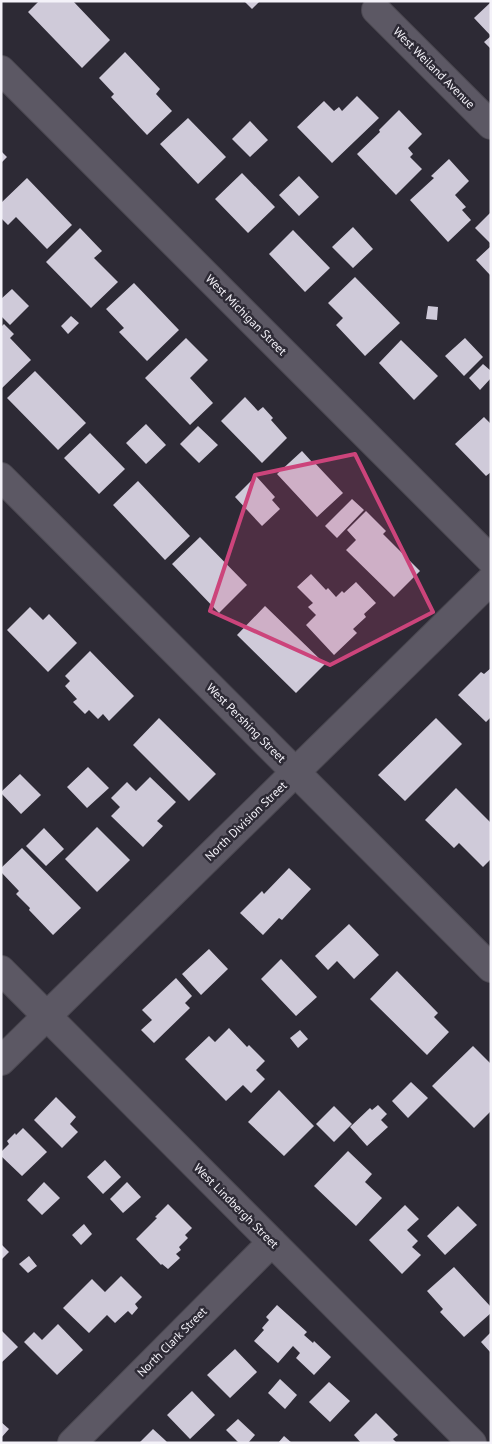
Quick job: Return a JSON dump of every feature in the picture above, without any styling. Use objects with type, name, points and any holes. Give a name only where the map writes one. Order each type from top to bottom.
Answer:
[{"type":"street","name":"West Weiland Avenue","points":[[376,10],[491,125]]},
{"type":"street","name":"West Michigan Street","points":[[1,70],[491,560]]},
{"type":"street","name":"West Pershing Street","points":[[1,478],[491,968]]},
{"type":"street","name":"North Division Street","points":[[1,1061],[491,580]]},
{"type":"street","name":"West Lindbergh Street","points":[[1,970],[469,1442]]},
{"type":"street","name":"North Clark Street","points":[[72,1443],[272,1242]]},
{"type":"highlighted area","points":[[355,454],[433,612],[330,665],[210,611],[255,475]]},
{"type":"building","points":[[39,1],[73,1],[110,40],[82,68],[28,12]]},
{"type":"building","points":[[244,1],[260,1],[252,9]]},
{"type":"building","points":[[491,2],[491,36],[474,18]]},
{"type":"building","points":[[491,36],[491,49],[484,42]]},
{"type":"building","points":[[125,52],[160,89],[156,94],[172,111],[147,135],[111,97],[114,94],[99,78]]},
{"type":"building","points":[[357,96],[379,118],[332,163],[297,127],[324,101],[334,111],[339,107],[342,111]]},
{"type":"building","points":[[399,110],[422,134],[408,148],[413,154],[410,157],[422,169],[396,195],[357,154]]},
{"type":"building","points":[[188,118],[226,157],[198,184],[160,144]]},
{"type":"building","points":[[250,121],[268,140],[250,157],[232,139]]},
{"type":"building","points":[[1,151],[7,157],[1,163]]},
{"type":"building","points":[[449,159],[469,181],[455,195],[466,207],[462,210],[471,220],[448,242],[410,200],[434,178],[431,176]]},
{"type":"building","points":[[242,173],[275,207],[248,233],[215,199]]},
{"type":"building","points":[[299,176],[319,197],[299,216],[279,195]]},
{"type":"building","points":[[27,178],[72,225],[47,249],[16,217],[8,225],[1,218],[1,203]]},
{"type":"building","points":[[491,212],[491,244],[475,228]]},
{"type":"building","points":[[353,227],[373,249],[353,268],[332,247]]},
{"type":"building","points":[[80,228],[102,251],[94,258],[118,282],[91,308],[46,262]]},
{"type":"building","points":[[293,230],[330,268],[305,292],[269,254]]},
{"type":"building","points":[[491,246],[491,276],[476,260]]},
{"type":"building","points":[[355,277],[400,323],[365,356],[336,325],[343,318],[328,303]]},
{"type":"building","points":[[134,283],[179,330],[147,361],[119,332],[124,328],[106,309]]},
{"type":"building","points":[[12,289],[29,306],[10,325],[1,316],[1,299]]},
{"type":"building","points":[[428,306],[438,307],[437,320],[426,319]]},
{"type":"building","points":[[71,316],[79,323],[68,334],[61,326]]},
{"type":"building","points":[[4,324],[14,334],[10,338],[31,360],[1,389],[1,327]]},
{"type":"building","points":[[186,338],[208,360],[190,378],[213,403],[190,425],[145,378]]},
{"type":"building","points":[[465,338],[483,357],[464,376],[445,356]]},
{"type":"building","points":[[401,340],[438,376],[414,400],[379,363]]},
{"type":"building","points":[[483,364],[491,371],[491,378],[480,390],[469,378]]},
{"type":"building","points":[[35,371],[86,423],[58,450],[7,398]]},
{"type":"building","points":[[245,397],[258,411],[263,407],[273,418],[271,420],[287,438],[262,463],[221,421]]},
{"type":"building","points":[[484,417],[491,424],[491,472],[486,476],[455,444]]},
{"type":"building","points":[[146,424],[166,445],[146,464],[126,443]]},
{"type":"building","points":[[198,426],[218,445],[199,463],[180,444]]},
{"type":"building","points":[[90,433],[125,469],[99,494],[64,458]]},
{"type":"building","points":[[302,451],[343,493],[317,517],[277,474]]},
{"type":"building","points":[[256,476],[275,497],[272,500],[280,509],[262,526],[235,497]]},
{"type":"building","points":[[138,481],[190,536],[165,560],[113,505]]},
{"type":"building","points":[[352,499],[364,510],[337,538],[325,526]]},
{"type":"building","points":[[366,511],[386,531],[383,534],[420,571],[394,597],[346,550],[356,540],[347,530]]},
{"type":"building","points":[[200,537],[247,585],[219,613],[172,564]]},
{"type":"building","points":[[311,574],[326,590],[328,588],[336,597],[342,591],[344,593],[356,582],[376,603],[364,614],[366,617],[353,629],[357,633],[334,655],[306,625],[316,615],[308,607],[313,603],[297,587]]},
{"type":"building","points":[[265,606],[325,664],[296,693],[237,635]]},
{"type":"building","points":[[30,607],[43,620],[49,614],[77,643],[48,672],[7,630]]},
{"type":"building","points":[[90,651],[134,696],[109,721],[103,714],[98,719],[89,710],[85,714],[73,702],[77,699],[65,686],[70,681],[65,676]]},
{"type":"building","points":[[491,668],[491,717],[486,722],[458,695],[481,672],[484,674]]},
{"type":"building","points":[[159,718],[216,774],[189,801],[133,745]]},
{"type":"building","points":[[436,718],[462,744],[405,801],[378,775]]},
{"type":"building","points":[[88,767],[109,788],[87,808],[67,787]]},
{"type":"building","points":[[20,774],[41,795],[21,814],[1,793]]},
{"type":"building","points":[[150,777],[176,802],[157,821],[163,826],[143,847],[111,816],[120,807],[111,798],[127,782],[136,791]]},
{"type":"building","points":[[456,788],[491,823],[491,859],[483,867],[459,843],[454,848],[425,820]]},
{"type":"building","points":[[97,827],[130,860],[97,892],[65,859]]},
{"type":"building","points":[[44,828],[64,849],[46,866],[26,846]]},
{"type":"building","points":[[22,848],[81,908],[53,935],[29,910],[30,908],[16,894],[19,891],[1,872],[1,868]]},
{"type":"building","points":[[289,868],[311,889],[282,920],[279,918],[263,935],[240,913],[262,891],[264,894]]},
{"type":"building","points":[[349,924],[379,955],[354,979],[337,961],[328,970],[315,956]]},
{"type":"building","points":[[209,949],[228,969],[201,995],[182,974]]},
{"type":"building","points":[[281,959],[317,997],[296,1016],[261,979]]},
{"type":"building","points":[[397,971],[438,1013],[434,1017],[449,1032],[427,1055],[370,999]]},
{"type":"building","points":[[176,978],[192,996],[185,1003],[190,1008],[154,1043],[141,1030],[152,1020],[142,1010]]},
{"type":"building","points":[[229,1028],[247,1047],[249,1045],[265,1061],[256,1070],[265,1079],[251,1093],[243,1085],[226,1101],[185,1059],[209,1036],[215,1042]]},
{"type":"building","points":[[300,1030],[308,1039],[298,1048],[290,1038]]},
{"type":"building","points":[[473,1046],[491,1064],[491,1111],[474,1128],[432,1086]]},
{"type":"building","points":[[411,1082],[428,1098],[408,1118],[392,1101]]},
{"type":"building","points":[[279,1090],[314,1126],[284,1156],[248,1122]]},
{"type":"building","points":[[56,1097],[76,1117],[70,1124],[78,1132],[62,1148],[34,1120]]},
{"type":"building","points":[[378,1105],[387,1114],[381,1120],[388,1127],[367,1146],[350,1127],[370,1108],[372,1110]]},
{"type":"building","points":[[334,1106],[352,1124],[334,1142],[316,1124]]},
{"type":"building","points":[[23,1128],[47,1152],[22,1176],[1,1156],[1,1152],[9,1144],[7,1141]]},
{"type":"building","points":[[348,1151],[372,1174],[365,1182],[382,1198],[356,1226],[314,1186]]},
{"type":"building","points":[[105,1160],[121,1177],[103,1194],[87,1177]]},
{"type":"building","points":[[44,1182],[60,1198],[42,1215],[27,1200]]},
{"type":"building","points":[[127,1182],[141,1197],[123,1213],[110,1199]]},
{"type":"building","points":[[168,1204],[192,1228],[185,1235],[188,1238],[179,1247],[181,1250],[176,1254],[180,1258],[168,1269],[161,1265],[136,1239]]},
{"type":"building","points":[[405,1205],[419,1219],[407,1230],[418,1241],[412,1247],[421,1255],[402,1274],[369,1240]]},
{"type":"building","points":[[458,1206],[477,1225],[445,1255],[427,1236]]},
{"type":"building","points":[[84,1224],[92,1234],[81,1245],[72,1235]]},
{"type":"building","points":[[1,1244],[9,1252],[1,1260]]},
{"type":"building","points":[[29,1256],[37,1266],[28,1273],[19,1264]]},
{"type":"building","points":[[454,1267],[491,1307],[491,1313],[464,1337],[440,1312],[443,1309],[427,1291]]},
{"type":"building","points":[[121,1276],[142,1297],[135,1304],[138,1308],[132,1315],[128,1311],[115,1323],[107,1315],[89,1333],[63,1308],[92,1279],[105,1292]]},
{"type":"building","points":[[277,1305],[307,1332],[304,1335],[313,1343],[314,1341],[331,1357],[314,1375],[296,1358],[300,1353],[293,1346],[278,1363],[254,1341],[264,1330],[262,1328],[269,1320],[266,1317]]},
{"type":"building","points":[[58,1324],[83,1350],[57,1375],[24,1342],[34,1332],[42,1340]]},
{"type":"building","points":[[1,1330],[18,1347],[1,1363]]},
{"type":"building","points":[[491,1332],[491,1353],[481,1342]]},
{"type":"building","points":[[235,1349],[257,1372],[230,1398],[207,1375]]},
{"type":"building","points":[[280,1379],[297,1395],[285,1409],[268,1393]]},
{"type":"building","points":[[329,1382],[350,1401],[330,1422],[309,1402]]},
{"type":"building","points":[[192,1391],[215,1415],[190,1439],[167,1415]]},
{"type":"building","points":[[376,1413],[398,1435],[393,1439],[397,1443],[361,1443],[354,1435]]},
{"type":"building","points":[[238,1419],[255,1435],[248,1443],[239,1443],[226,1430]]},
{"type":"building","points":[[1,1422],[9,1429],[1,1438]]},
{"type":"building","points":[[153,1429],[165,1440],[168,1443],[139,1443]]},
{"type":"building","points":[[284,1436],[292,1443],[278,1443]]}]
